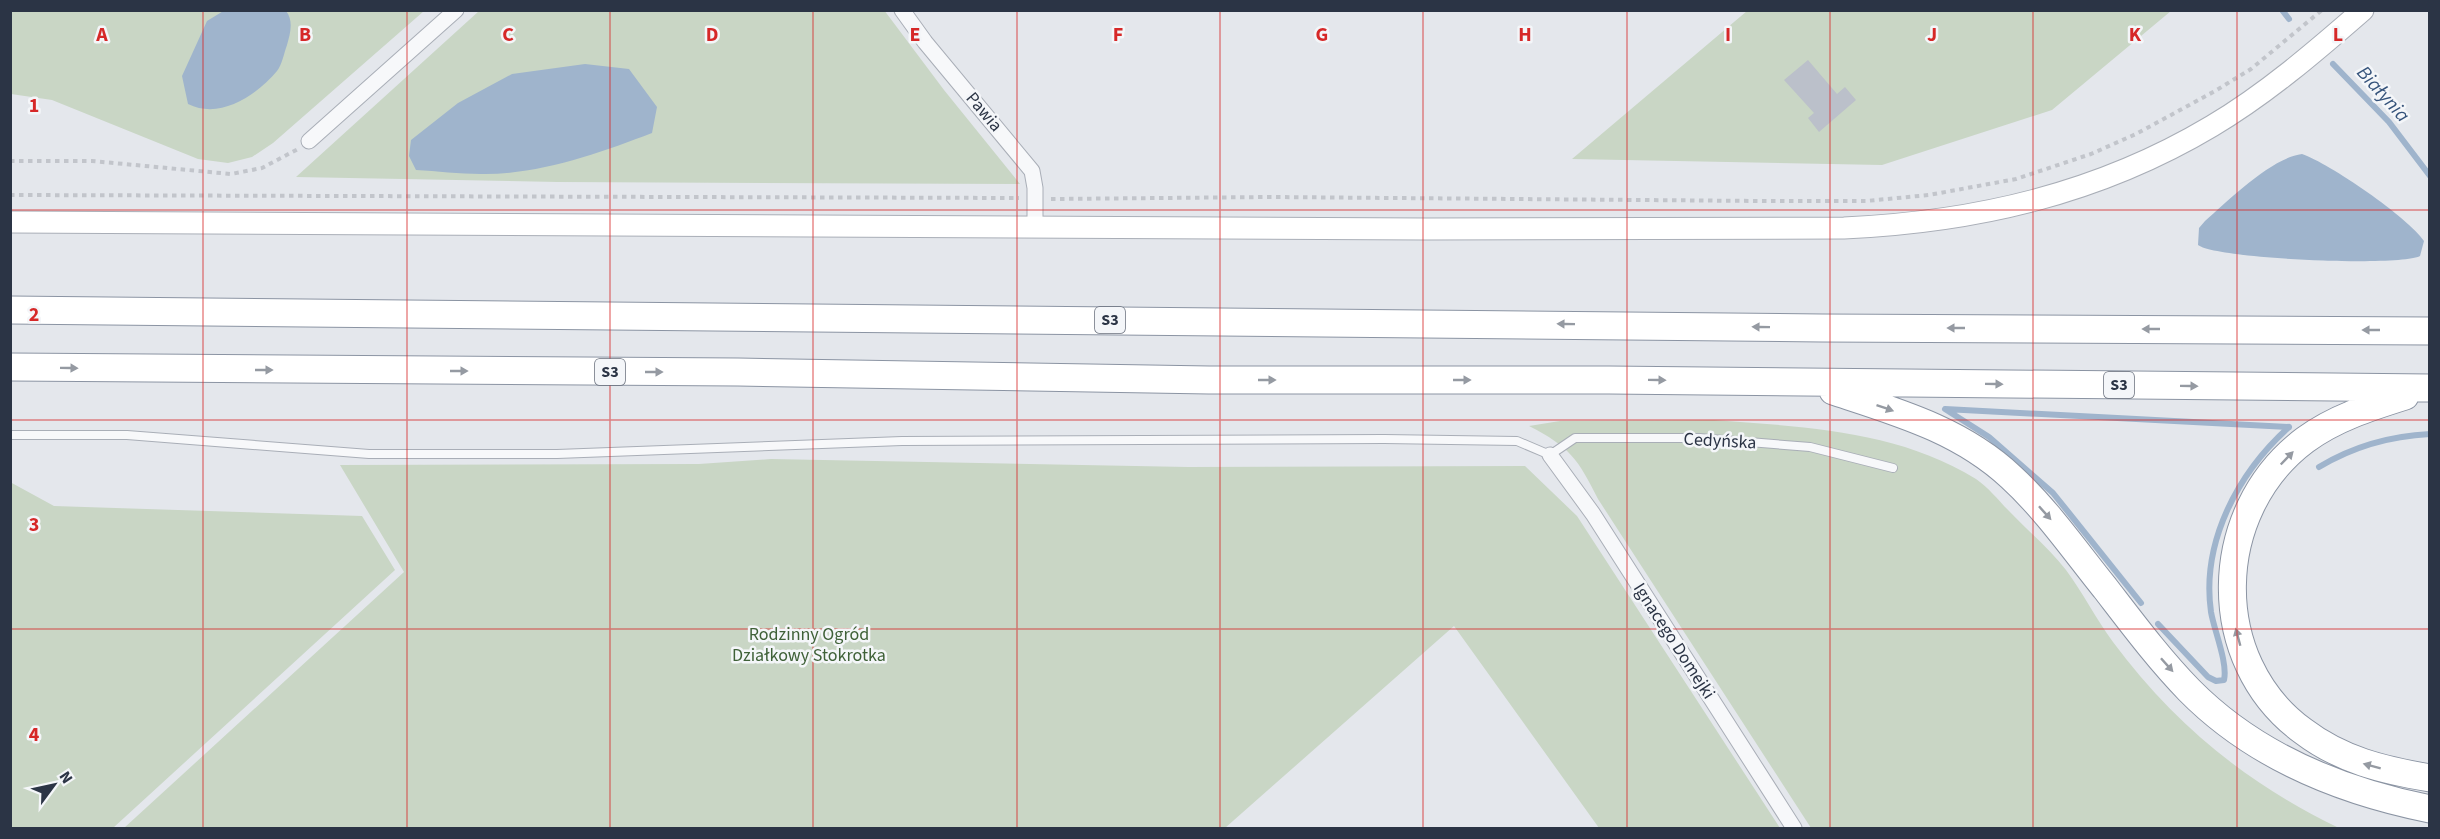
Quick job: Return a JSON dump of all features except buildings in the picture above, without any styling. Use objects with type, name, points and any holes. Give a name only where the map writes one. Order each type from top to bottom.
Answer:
[{"type":"highway","name":"S3","points":[[10,310],[1822,328],[2430,331]]},
{"type":"highway","name":"S3","points":[[10,367],[726,372],[1209,380],[1609,380],[2430,388]]},
{"type":"highway","points":[[1809,382],[1938,427],[1969,444],[2011,477],[2050,520],[2182,682],[2224,721],[2259,746],[2293,766],[2384,800],[2430,809]]},
{"type":"highway","points":[[2430,388],[2359,410],[2306,440],[2286,458],[2265,484],[2246,515],[2235,549],[2231,586],[2234,622],[2244,657],[2259,685],[2275,706],[2301,730],[2323,745],[2357,762],[2430,778]]},
{"type":"main road","points":[[10,222],[1426,229],[1844,228],[1945,221],[2041,199],[2099,180],[2212,126],[2300,64],[2363,10]]},
{"type":"street","points":[[309,141],[456,10]]},
{"type":"street","name":"Pawia","points":[[902,10],[925,42],[1032,171],[1035,226]]},
{"type":"street","name":"Ignacego Domejki","points":[[1550,455],[1593,514],[1794,828]]},
{"type":"lane","points":[[10,435],[127,435],[369,454],[556,454],[902,441],[1384,439],[1517,441],[1550,455]]},
{"type":"lane","name":"Cedyńska","points":[[1550,455],[1575,438],[1699,438],[1810,447],[1893,468]]},
{"type":"path","points":[[10,195],[1866,201],[1929,195],[2016,179],[2091,154],[2185,108],[2250,69],[2322,10]]},
{"type":"path","points":[[10,160],[92,161],[231,174],[262,168],[309,141]]},
{"type":"green space","points":[[884,10],[944,90],[1020,184],[558,182],[296,177],[479,11]]},
{"type":"green space","points":[[11,11],[424,11],[273,143],[252,157],[228,163],[198,159],[52,100],[11,94]]},
{"type":"green space","points":[[1747,11],[2171,11],[2052,110],[1882,165],[1572,159]]},
{"type":"green space","points":[[1714,420],[1816,429],[1882,441],[1914,450],[1976,479],[2060,562],[2113,642],[2161,700],[2187,725],[2214,749],[2273,792],[2339,828],[1811,828],[1598,499],[1578,464],[1564,448],[1529,426],[1560,421]]},
{"type":"green space","name":"Rodzinny Ogród Działkowy Stokrotka","points":[[771,459],[1188,467],[1525,466],[1577,516],[1780,828],[1599,828],[1454,626],[1225,828],[124,828],[404,572],[340,465],[699,464]]},
{"type":"green space","points":[[10,482],[54,506],[362,516],[395,570],[113,828],[11,828]]},
{"type":"water","points":[[225,10],[286,11],[291,23],[288,41],[279,68],[259,89],[237,103],[225,107],[200,108],[188,104],[182,76],[207,21]]},
{"type":"water","points":[[585,64],[629,69],[657,107],[652,133],[590,155],[524,171],[465,174],[416,170],[409,156],[411,140],[458,103],[512,74]]},
{"type":"water","points":[[2302,154],[2349,179],[2416,231],[2424,241],[2420,256],[2379,261],[2308,260],[2237,254],[2198,245],[2199,228],[2226,202],[2264,171],[2290,157]]},
{"type":"waterway","name":"Białynia","points":[[2282,10],[2289,19]]},
{"type":"waterway","name":"Białynia","points":[[2333,64],[2389,122],[2430,176]]},
{"type":"waterway","points":[[2141,603],[2053,493],[1989,437],[1945,409],[2289,427]]},
{"type":"waterway","points":[[2158,624],[2208,677],[2216,681],[2224,680],[2222,656],[2211,612],[2209,586],[2218,535],[2239,487],[2254,465],[2289,427]]},
{"type":"waterway","points":[[2319,467],[2345,453],[2372,443],[2430,434]]}]
